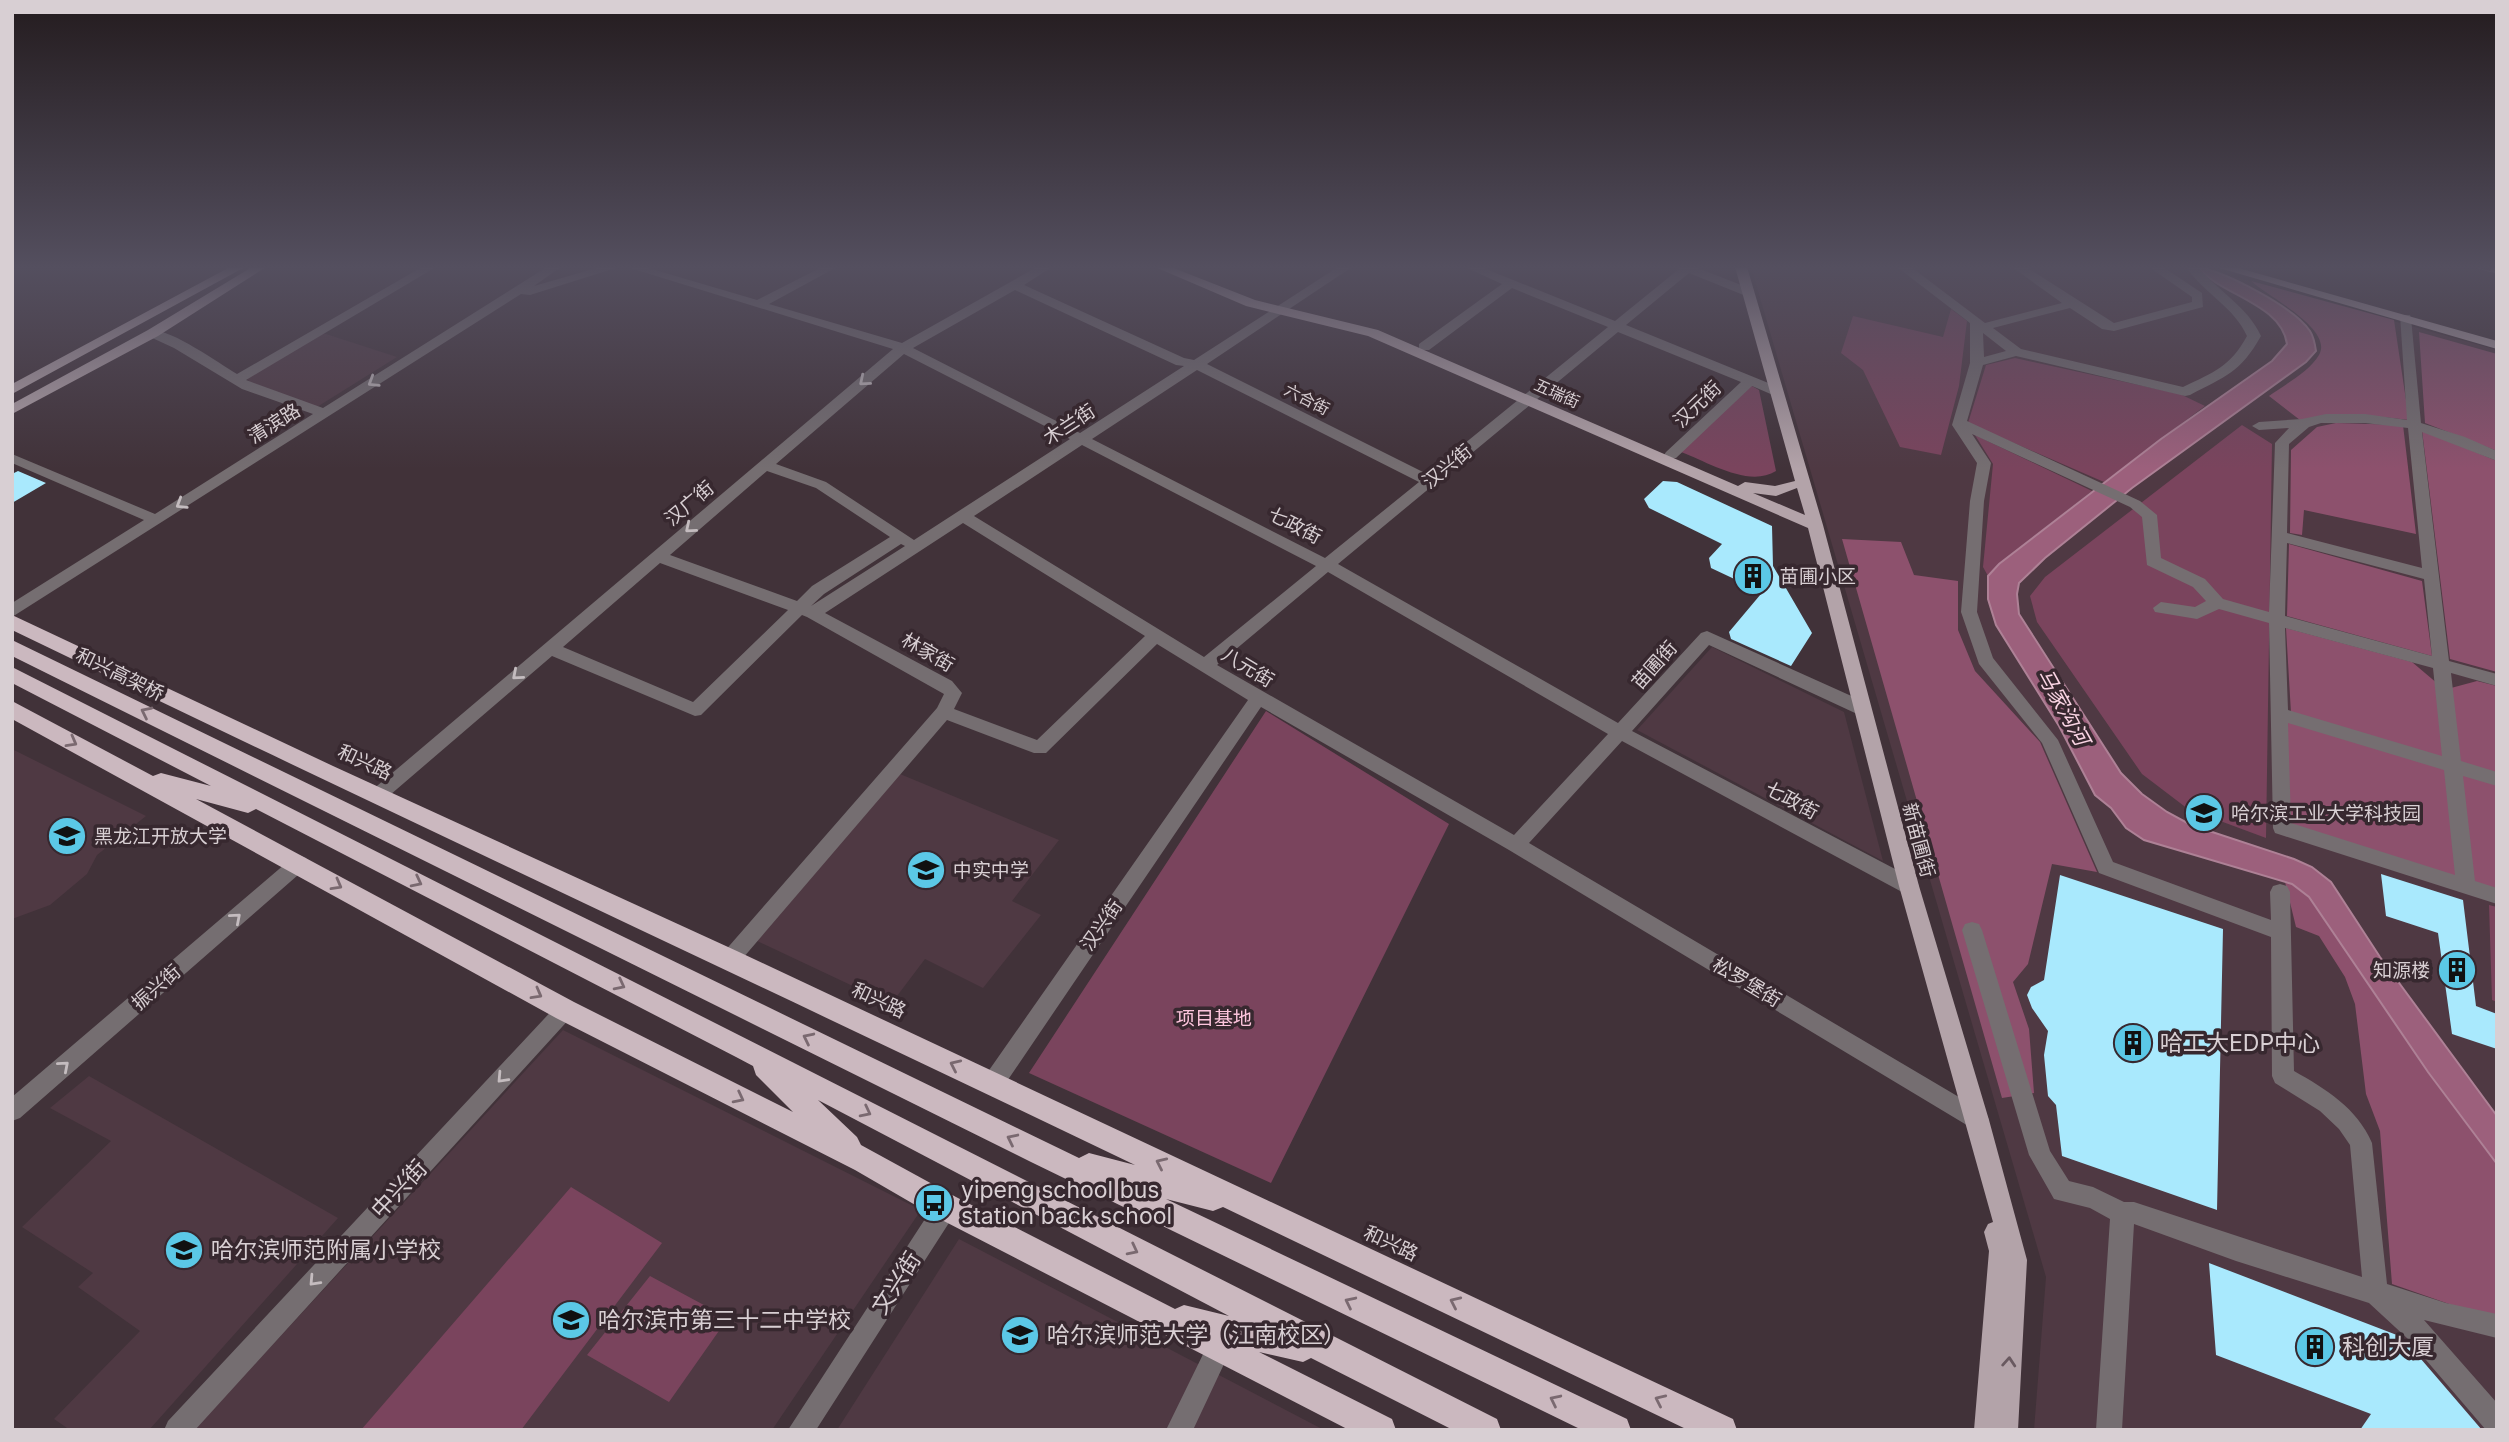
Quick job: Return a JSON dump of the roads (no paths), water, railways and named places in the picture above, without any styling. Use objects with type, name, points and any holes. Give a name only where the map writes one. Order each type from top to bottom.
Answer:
[{"type":"highway","name":"和兴路","points":[[12,622],[1722,1430]]},
{"type":"highway","name":"和兴高架桥","points":[[12,647],[207,742]]},
{"type":"highway","points":[[12,674],[1333,1354],[1486,1430]]},
{"type":"highway","points":[[12,709],[565,1010],[865,1161],[946,1207],[1381,1430]]},
{"type":"highway","points":[[207,742],[325,772]]},
{"type":"highway","points":[[207,742],[1041,1153],[1616,1430]]},
{"type":"highway","points":[[125,771],[286,814]]},
{"type":"highway","points":[[745,1049],[865,1161]]},
{"type":"highway","points":[[1041,1153],[1263,1211]]},
{"type":"highway","points":[[1154,1314],[1333,1354]]},
{"type":"main road","points":[[12,378],[94,334]]},
{"type":"main road","points":[[12,390],[119,334]]},
{"type":"main road","points":[[12,399],[126,334]]},
{"type":"main road","points":[[12,410],[151,334]]},
{"type":"main road","name":"五瑞街","points":[[1376,334],[1740,486],[1757,491],[1776,491],[1793,485]]},
{"type":"main road","name":"五瑞街","points":[[1393,334],[1808,522]]},
{"type":"main road","name":"新苗圃街","points":[[1753,334],[1764,387],[1793,485],[1808,522]]},
{"type":"main road","points":[[2460,334],[2497,345]]},
{"type":"main road","name":"新苗圃街","points":[[1764,387],[1808,522],[1905,884],[2015,1260],[2005,1430]]},
{"type":"main road","name":"新苗圃街","points":[[1971,1115],[2001,1251],[1987,1430]]},
{"type":"street","points":[[155,334],[247,386],[325,413]]},
{"type":"street","points":[[238,379],[315,334]]},
{"type":"street","name":"清滨路","points":[[12,611],[449,334]]},
{"type":"street","name":"七政街","points":[[857,334],[904,348],[1327,565],[1621,733],[1905,884]]},
{"type":"street","name":"汉广街","points":[[377,796],[764,465],[904,348],[928,334]]},
{"type":"street","name":"六合街","points":[[1121,334],[1181,362],[1197,364],[1429,481]]},
{"type":"street","name":"木兰街","points":[[805,611],[916,547],[1242,334]]},
{"type":"street","points":[[1424,347],[1441,334]]},
{"type":"street","name":"汉兴街","points":[[1205,665],[1608,334]]},
{"type":"street","points":[[1635,334],[1764,387]]},
{"type":"street","points":[[1979,334],[1977,363],[1959,423],[1984,463],[1976,501],[1969,612],[1985,660],[2049,740],[2106,867],[2279,932]]},
{"type":"street","points":[[1993,334],[2016,352],[2185,392],[2222,373],[2241,359],[2253,334]]},
{"type":"street","points":[[2405,334],[2413,423],[2466,887]]},
{"type":"street","points":[[1977,363],[2016,352]]},
{"type":"street","name":"汉元街","points":[[1671,455],[1764,387]]},
{"type":"street","points":[[2282,443],[2259,426],[2333,418],[2364,418],[2413,423],[2452,436],[2497,457]]},
{"type":"street","points":[[2307,422],[2282,443],[2277,619],[2282,828],[2497,896]]},
{"type":"street","points":[[1959,423],[2092,484],[2149,514],[2153,561],[2199,583],[2217,603],[2497,680]]},
{"type":"street","points":[[12,458],[156,520]]},
{"type":"street","points":[[764,465],[821,485],[916,547]]},
{"type":"street","name":"八元街","points":[[963,516],[1258,698],[1516,845]]},
{"type":"street","points":[[2279,536],[2431,576]]},
{"type":"street","points":[[549,648],[695,710],[805,611],[818,590],[901,537]]},
{"type":"street","name":"林家街","points":[[656,556],[805,611],[946,685],[953,693],[944,712]]},
{"type":"street","points":[[2161,608],[2197,614],[2217,603]]},
{"type":"street","points":[[730,959],[944,712],[1040,748],[1156,635]]},
{"type":"street","name":"苗圃街","points":[[1516,845],[1707,638],[1857,706]]},
{"type":"street","name":"汉兴街","points":[[992,1083],[1258,698]]},
{"type":"street","points":[[2279,714],[2497,779]]},
{"type":"street","name":"松罗堡街","points":[[1516,845],[1971,1115]]},
{"type":"street","name":"振兴街","points":[[12,1111],[299,863]]},
{"type":"street","points":[[2280,892],[2283,1076],[2337,1111],[2353,1127],[2361,1143],[2376,1293],[2417,1330],[2497,1423]]},
{"type":"street","points":[[1972,930],[2040,1155],[2062,1191],[2093,1198],[2122,1213],[2134,1213],[2236,1249],[2445,1315],[2497,1326]]},
{"type":"street","name":"中兴街","points":[[177,1430],[565,1010]]},
{"type":"street","name":"文兴街","points":[[801,1430],[946,1207]]},
{"type":"street","points":[[2109,1430],[2122,1213]]},
{"type":"street","points":[[1179,1430],[1220,1348]]},
{"type":"water","name":"马家沟河","points":[[2284,334],[2311,334],[2316,351],[2306,362],[2132,488],[2045,558],[2019,583],[2019,614],[2121,773],[2142,794],[2191,825],[2294,859],[2312,867],[2331,882],[2380,957],[2497,1116],[2497,1164],[2428,1072],[2309,897],[2292,884],[2144,840],[2126,828],[2111,808],[2095,795],[2059,726],[1996,625],[1988,599],[1988,576],[1999,564],[2161,439],[2272,361],[2287,344]]},
{"type":"place","name":"苗圃小区","points":[[1753,576]]},
{"type":"place","name":"哈尔滨工业大学科技园","points":[[2204,813]]},
{"type":"place","name":"黑龙江开放大学","points":[[67,836]]},
{"type":"place","name":"中实中学","points":[[926,870]]},
{"type":"place","name":"知源楼","points":[[2457,970]]},
{"type":"place","name":"哈工大EDP中心","points":[[2133,1043]]},
{"type":"place","name":"yipeng school bus station back school","points":[[934,1203]]},
{"type":"place","name":"哈尔滨师范附属小学校","points":[[184,1250]]},
{"type":"place","name":"哈尔滨市第三十二中学校","points":[[571,1320]]},
{"type":"place","name":"哈尔滨师范大学（江南校区）","points":[[1020,1335]]},
{"type":"place","name":"科创大厦","points":[[2315,1347]]},
{"type":"park label","name":"项目基地","points":[[1214,1018]]}]
